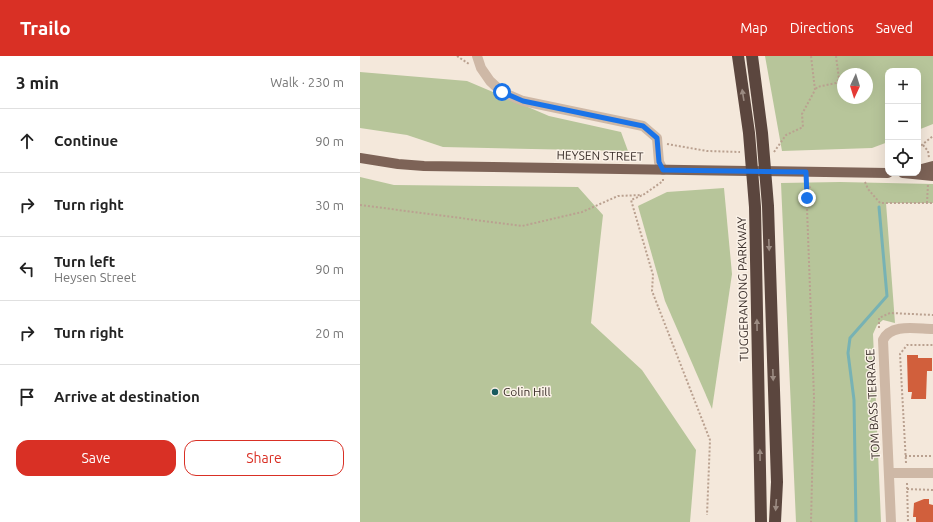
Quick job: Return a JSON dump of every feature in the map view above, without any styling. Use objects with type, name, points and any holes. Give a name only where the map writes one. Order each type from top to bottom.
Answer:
[{"type":"highway","name":"TUGGERANONG PARKWAY","points":[[738,56],[749,133],[755,207],[761,522]]},
{"type":"highway","points":[[752,56],[762,133],[768,206],[778,482],[775,522]]},
{"type":"main road","name":"HEYSEN STREET","points":[[360,158],[398,164],[424,166],[663,170],[806,177],[862,172],[885,173]]},
{"type":"main road","points":[[921,169],[933,166]]},
{"type":"main road","points":[[921,175],[933,176]]},
{"type":"street","points":[[477,56],[481,68],[490,81],[502,92],[523,101],[643,126],[657,138],[659,162],[663,170]]},
{"type":"street","name":"TOM BASS TERRACE","points":[[891,522],[883,340],[886,334],[896,329],[933,329]]},
{"type":"street","points":[[889,473],[933,473]]},
{"type":"path","points":[[811,56],[815,90]]},
{"type":"path","points":[[775,152],[777,146],[786,135],[803,127],[804,122],[802,114],[817,87],[836,83],[839,79],[836,56]]},
{"type":"path","points":[[921,146],[933,136]]},
{"type":"path","points":[[658,143],[707,151],[739,152]]},
{"type":"path","points":[[663,170],[664,181],[643,195],[631,200],[652,276],[652,291],[710,440],[707,515]]},
{"type":"path","points":[[862,172],[868,189],[880,203],[933,203]]},
{"type":"path","points":[[806,177],[811,189],[812,198],[807,209]]},
{"type":"path","points":[[806,177],[814,397],[811,522]]},
{"type":"path","points":[[928,192],[933,192]]},
{"type":"path","points":[[360,205],[522,226],[582,212],[618,196],[643,195]]},
{"type":"path","points":[[901,313],[933,315]]},
{"type":"path","points":[[908,522],[900,354],[907,345],[933,345]]},
{"type":"path","points":[[905,456],[933,456]]},
{"type":"path","points":[[907,489],[933,490]]},
{"type":"green space","points":[[765,56],[933,56],[933,124],[921,129],[921,68],[885,68],[885,143],[872,148],[782,151]]},
{"type":"green space","points":[[360,72],[467,81],[549,116],[621,132],[628,151],[443,147],[407,135],[360,128]]},
{"type":"green space","points":[[360,177],[394,185],[578,187],[603,215],[591,323],[642,370],[696,450],[690,522],[360,522]]},
{"type":"green space","points":[[840,182],[933,184],[933,203],[886,203],[895,323],[883,320],[877,325],[873,334],[881,522],[796,522],[781,183]]},
{"type":"green space","points":[[724,188],[732,274],[712,409],[665,301],[638,206],[667,192]]},
{"type":"building","points":[[907,355],[918,355],[918,358],[932,358],[932,371],[927,371],[926,399],[911,399],[912,392],[908,392]]},
{"type":"building","points":[[924,499],[929,499],[929,504],[933,505],[933,522],[916,522],[916,517],[913,517],[914,503]]},
{"type":"waterway","points":[[856,522],[854,400],[848,353],[850,338],[887,296],[879,207]]},
{"type":"place","name":"Colin Hill","points":[[495,392]]},
{"type":"route","points":[[502,92],[523,101],[565,111],[643,126],[650,130],[657,138],[659,162],[663,170],[806,172],[807,198]]}]
